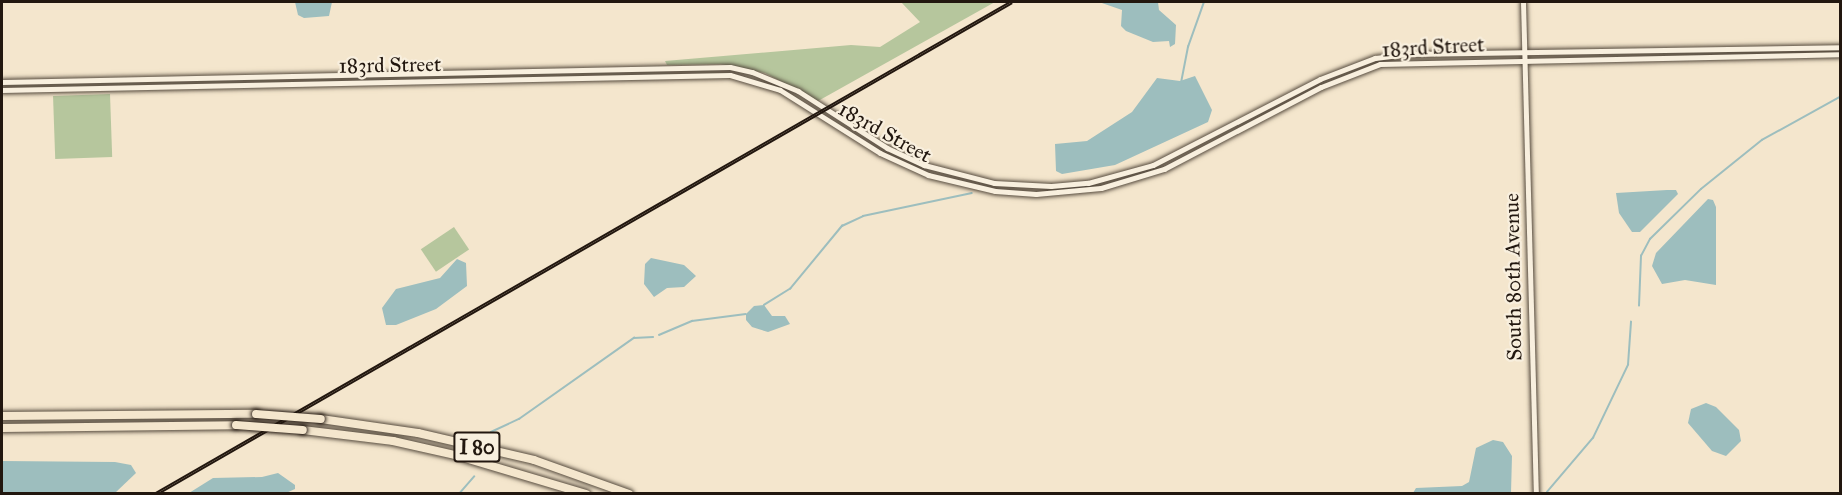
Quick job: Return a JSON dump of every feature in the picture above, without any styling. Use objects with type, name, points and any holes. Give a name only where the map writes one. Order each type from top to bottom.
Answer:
[{"type":"highway","name":"I 80","points":[[2,416],[256,414],[321,419],[418,433],[534,460],[629,494]]},
{"type":"highway","name":"I 80","points":[[2,428],[236,425],[303,430],[383,440],[455,454],[586,494]]},
{"type":"street","name":"South 80th Avenue","points":[[1523,2],[1536,494]]},
{"type":"street","name":"183rd Street","points":[[2,82],[730,68],[752,72],[798,91],[888,148],[924,165],[994,183],[1051,186],[1088,183],[1153,165],[1360,62],[1409,54],[1840,47]]},
{"type":"street","name":"183rd Street","points":[[2,90],[730,75],[780,90],[880,153],[928,175],[995,191],[1036,194],[1087,190],[1164,169],[1341,77],[1380,64],[1840,54]]},
{"type":"green space","points":[[901,2],[995,2],[818,101],[765,73],[721,64],[667,65],[665,61],[851,45],[880,47],[920,22]]},
{"type":"green space","points":[[110,94],[112,157],[55,159],[53,96]]},
{"type":"green space","points":[[454,227],[469,249],[436,272],[421,249]]},
{"type":"water","points":[[295,2],[332,2],[329,16],[304,18],[298,15]]},
{"type":"water","points":[[1099,2],[1158,2],[1159,10],[1176,25],[1175,44],[1170,47],[1169,41],[1153,42],[1126,31],[1121,26],[1122,10]]},
{"type":"water","points":[[1195,76],[1212,110],[1208,122],[1115,165],[1062,174],[1056,171],[1055,144],[1087,141],[1132,112],[1157,78],[1180,81]]},
{"type":"water","points":[[1676,190],[1678,194],[1640,232],[1632,232],[1619,213],[1616,193]]},
{"type":"water","points":[[1708,199],[1713,200],[1716,207],[1716,285],[1685,280],[1662,284],[1652,266],[1656,253]]},
{"type":"water","points":[[651,258],[684,265],[696,276],[684,287],[667,288],[654,297],[644,284],[645,264]]},
{"type":"water","points":[[457,259],[466,263],[467,286],[436,309],[396,325],[386,325],[382,308],[396,289],[440,278]]},
{"type":"water","points":[[764,305],[772,316],[785,316],[790,324],[768,332],[752,327],[746,320],[746,314],[754,306]]},
{"type":"water","points":[[1706,403],[1716,407],[1739,430],[1741,441],[1726,456],[1712,451],[1688,423],[1691,409]]},
{"type":"water","points":[[1493,440],[1503,442],[1512,456],[1511,493],[1413,493],[1416,488],[1462,486],[1469,482],[1476,448]]},
{"type":"water","points":[[2,461],[115,462],[131,465],[136,473],[115,493],[2,493]]},
{"type":"water","points":[[278,473],[295,485],[295,489],[286,493],[189,493],[213,478],[262,477]]},
{"type":"waterway","points":[[1181,83],[1188,47],[1204,2]]},
{"type":"waterway","points":[[1639,306],[1641,256],[1650,239],[1701,189],[1762,140],[1840,97]]},
{"type":"waterway","points":[[764,305],[790,289],[842,226],[863,216],[972,193]]},
{"type":"waterway","points":[[659,335],[692,321],[746,314]]},
{"type":"waterway","points":[[1547,492],[1593,438],[1628,365],[1631,322]]},
{"type":"waterway","points":[[491,432],[519,419],[634,338],[653,337]]},
{"type":"waterway","points":[[459,494],[474,477]]},
{"type":"railway","points":[[156,494],[1012,2]]}]
